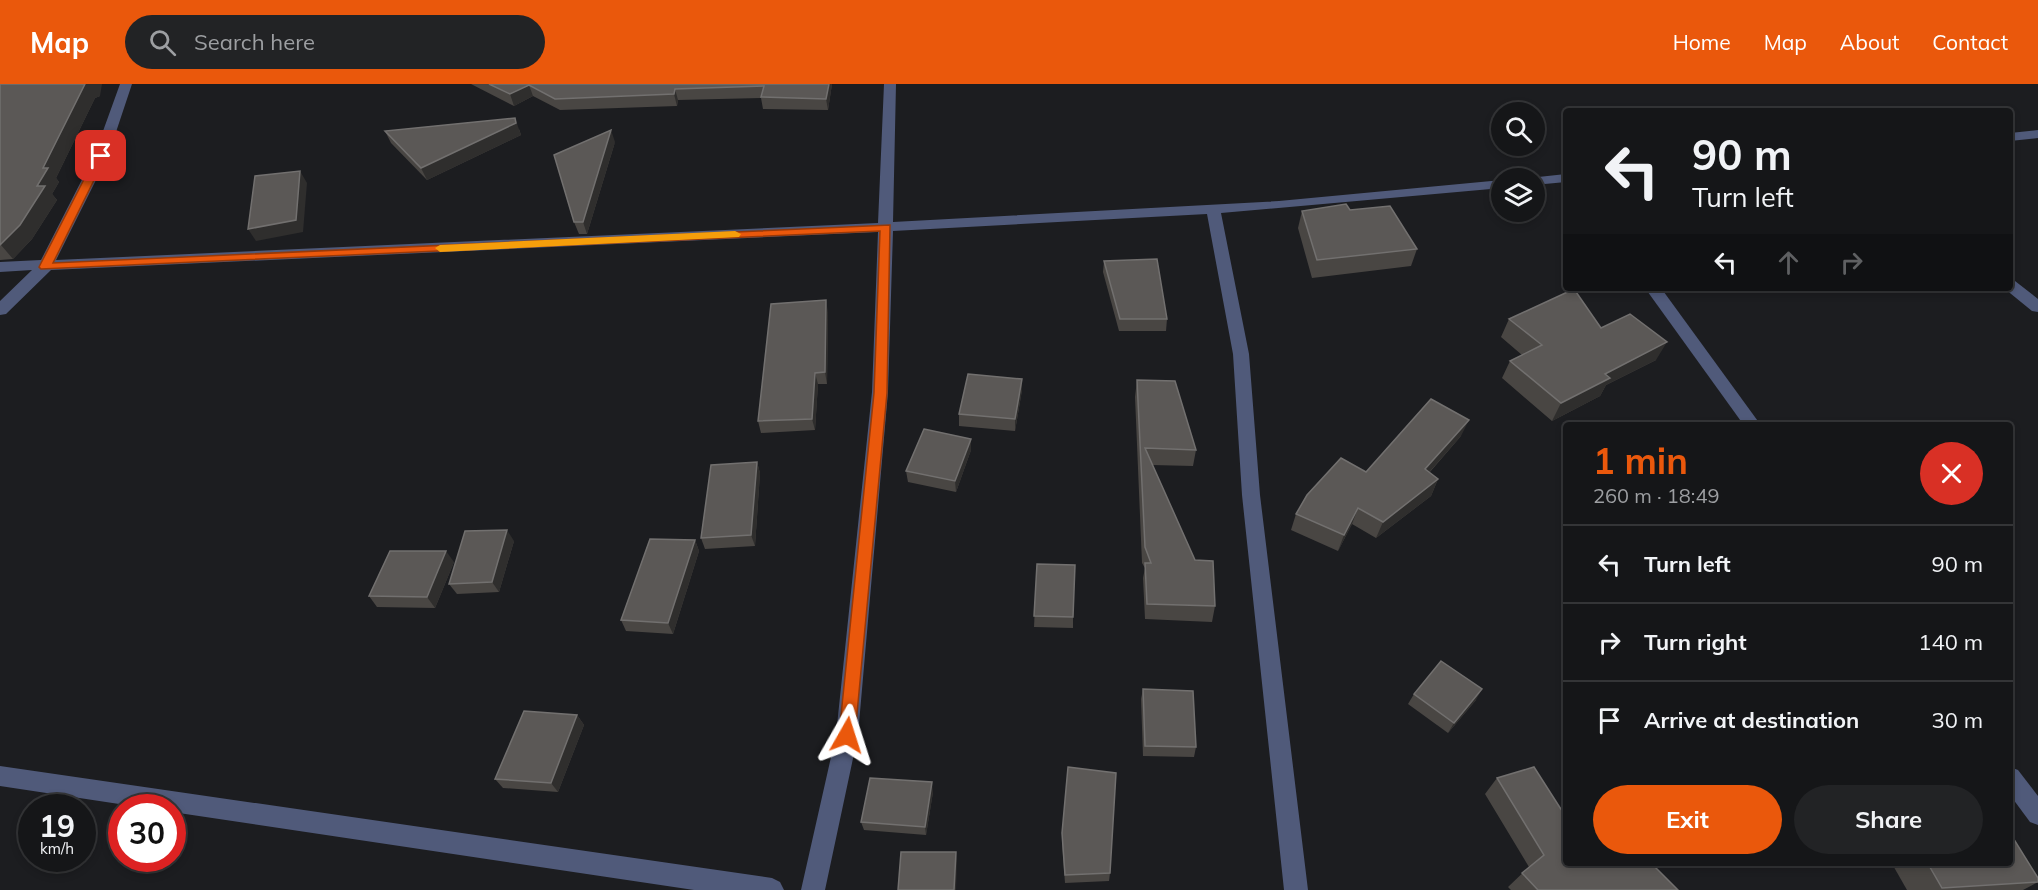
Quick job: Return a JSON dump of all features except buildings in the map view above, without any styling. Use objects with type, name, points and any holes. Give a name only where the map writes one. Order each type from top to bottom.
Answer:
[{"type":"street","points":[[0,310],[45,267],[101,156],[126,84]]},
{"type":"street","points":[[813,890],[847,735],[880,393],[890,84]]},
{"type":"street","points":[[2013,136],[2038,134]]},
{"type":"street","points":[[1545,180],[1563,178]]},
{"type":"street","points":[[0,267],[45,267],[886,227],[1213,209],[1491,185]]},
{"type":"street","points":[[1213,209],[1241,354],[1251,495],[1296,890]]},
{"type":"street","points":[[2013,287],[2038,307]]},
{"type":"street","points":[[1655,291],[1751,422]]},
{"type":"street","points":[[0,776],[772,890]]},
{"type":"street","points":[[2013,781],[2038,814]]},
{"type":"slow traffic","points":[[440,248],[735,234]]},
{"type":"route","points":[[101,156],[45,267],[886,227],[880,393],[847,735]]}]
